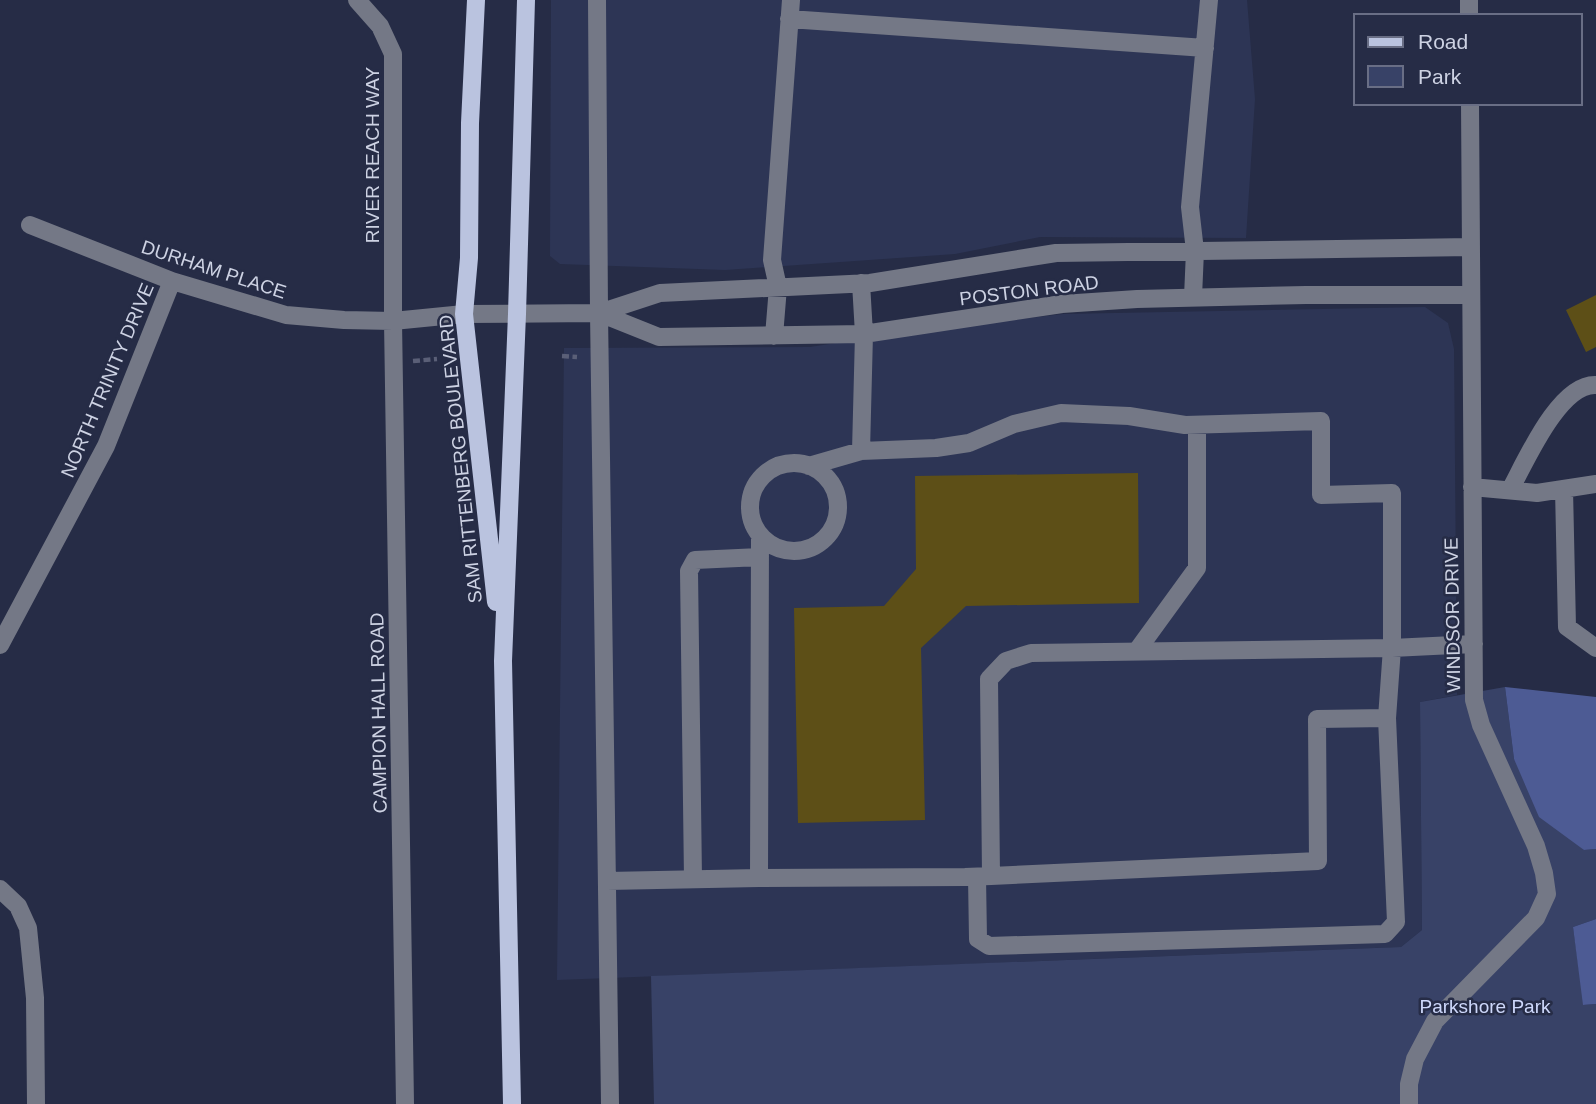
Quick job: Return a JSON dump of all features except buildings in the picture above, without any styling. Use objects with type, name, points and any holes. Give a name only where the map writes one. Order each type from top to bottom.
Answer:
[{"type":"main road","name":"SAM RITTENBERG BOULEVARD","points":[[476,0],[470,123],[469,258],[464,314],[503,661]]},
{"type":"main road","name":"SAM RITTENBERG BOULEVARD","points":[[512,1104],[503,661],[526,0]]},
{"type":"street","name":"RIVER REACH WAY","points":[[357,0],[380,26],[393,54],[393,321]]},
{"type":"street","points":[[597,0],[610,1104]]},
{"type":"street","points":[[774,336],[778,287],[772,260],[790,0]]},
{"type":"street","points":[[1194,297],[1195,251],[1190,207],[1209,0]]},
{"type":"street","points":[[789,19],[1205,48]]},
{"type":"street","name":"WINDSOR DRIVE","points":[[1409,1104],[1409,1084],[1415,1059],[1435,1021],[1536,918],[1547,894],[1544,873],[1535,846],[1481,725],[1474,700],[1470,105]]},
{"type":"street","name":"DURHAM PLACE","points":[[30,225],[172,281],[286,315],[393,321],[464,314],[517,314]]},
{"type":"street","name":"POSTON ROAD","points":[[517,314],[599,313],[660,293],[861,283],[1056,253],[1471,247]]},
{"type":"street","name":"NORTH TRINITY DRIVE","points":[[0,645],[106,446],[172,281]]},
{"type":"street","points":[[861,283],[864,334],[861,451]]},
{"type":"street","name":"POSTON ROAD","points":[[599,313],[659,337],[774,336],[864,334],[1062,304],[1194,297],[1470,295]]},
{"type":"street","name":"CAMPION HALL ROAD","points":[[393,321],[405,1104]]},
{"type":"street","points":[[1510,490],[1559,406],[1576,391],[1589,385],[1596,386]]},
{"type":"street","points":[[809,466],[831,484],[837,498],[838,513],[833,526],[825,538],[813,547],[799,551],[771,545],[760,536],[752,523],[751,495],[758,482],[768,472],[780,466],[809,466],[861,451],[969,443],[1014,424],[1061,414],[1129,416],[1196,425],[1321,421],[1321,495],[1392,493],[1392,648],[1387,718],[1396,922],[1385,934],[989,946],[978,939],[984,876],[989,679],[1006,661],[1031,653],[1392,648],[1474,644]]},
{"type":"street","points":[[1136,652],[1197,568],[1196,425]]},
{"type":"street","points":[[1472,487],[1536,493],[1596,484]]},
{"type":"street","points":[[1564,489],[1567,628],[1596,648]]},
{"type":"street","points":[[759,878],[760,536]]},
{"type":"street","points":[[693,879],[689,570],[695,561],[760,557]]},
{"type":"street","points":[[607,881],[984,876],[1318,861],[1317,719],[1387,718]]},
{"type":"street","points":[[0,889],[18,906],[28,928],[35,998],[36,1104]]},
{"type":"path","points":[[562,356],[577,356]]},
{"type":"path","points":[[402,361],[437,359]]},
{"type":"shaded area","points":[[551,0],[1247,0],[1255,99],[1246,238],[1040,237],[955,254],[725,270],[560,264],[550,256]]},
{"type":"shaded area","points":[[1425,307],[1448,323],[1454,349],[1457,695],[1420,702],[1422,930],[1401,947],[557,980],[564,348],[810,347],[907,332],[1063,314]]},
{"type":"shaded area","points":[[1505,687],[1596,697],[1596,849],[1584,850],[1539,817],[1514,759]]},
{"type":"shaded area","points":[[1596,919],[1596,1004],[1583,1005],[1573,927]]},
{"type":"green space","name":"Parkshore Park","points":[[1505,687],[1514,759],[1584,850],[1596,849],[1596,919],[1573,927],[1584,1005],[1596,1004],[1596,1104],[654,1104],[651,976],[1401,947],[1422,930],[1420,702]]}]
